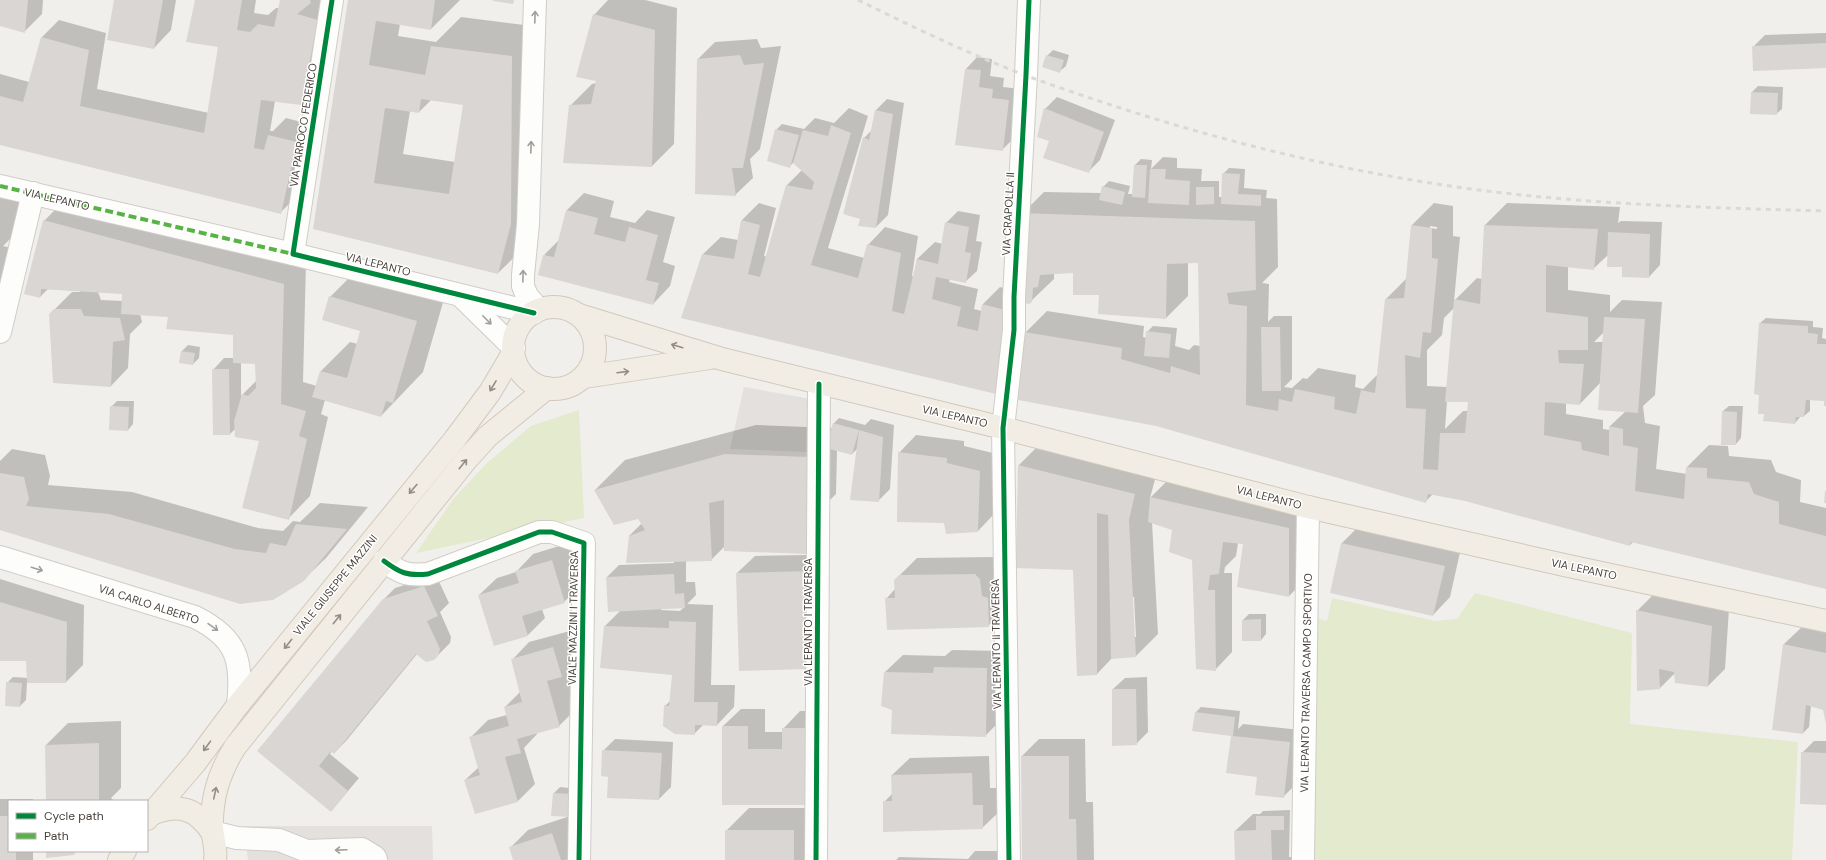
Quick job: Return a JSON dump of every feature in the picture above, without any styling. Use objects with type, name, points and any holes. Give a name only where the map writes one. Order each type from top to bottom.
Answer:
[{"type":"main road","points":[[553,308],[566,309],[578,315],[588,325],[594,338],[595,352],[592,365],[584,376],[573,385],[561,389],[547,388],[535,384],[524,377],[517,365],[514,340],[519,328],[527,318],[536,312],[553,308]]},
{"type":"main road","name":"VIA LEPANTO","points":[[578,315],[715,357],[819,384],[1003,428],[1308,507],[1564,565],[1826,621]]},
{"type":"main road","name":"VIALE GIUSEPPE MAZZINI","points":[[150,816],[195,763],[238,705],[459,434],[490,392],[514,350]]},
{"type":"main road","name":"VIA LEPANTO","points":[[584,376],[628,371],[715,357]]},
{"type":"main road","name":"VIALE GIUSEPPE MAZZINI","points":[[212,832],[212,812],[217,784],[225,763],[235,747],[467,459],[488,436],[547,388]]},
{"type":"main road","name":"VIALE GIUSEPPE MAZZINI","points":[[150,816],[165,809],[179,808],[193,812],[204,820],[212,832],[216,845],[215,860]]},
{"type":"street","name":"VIA PARROCO FEDERICO","points":[[293,254],[332,0]]},
{"type":"street","points":[[535,0],[528,224],[522,275],[523,286],[536,312]]},
{"type":"street","name":"VIA CRAPOLLA II","points":[[1003,428],[1014,330],[1014,297],[1029,0]]},
{"type":"street","name":"VIA LEPANTO","points":[[0,186],[536,312]]},
{"type":"street","points":[[0,332],[33,194]]},
{"type":"street","points":[[459,294],[514,350]]},
{"type":"street","name":"VIA LEPANTO I TRAVERSA","points":[[816,860],[819,384]]},
{"type":"street","name":"VIA LEPANTO II TRAVERSA","points":[[1003,428],[1009,860]]},
{"type":"street","name":"VIA LEPANTO TRAVERSA CAMPO SPORTIVO","points":[[1303,860],[1308,507]]},
{"type":"street","name":"VIALE MAZZINI I TRAVERSA","points":[[384,561],[398,572],[412,576],[428,574],[539,532],[552,532],[584,542],[579,860]]},
{"type":"street","name":"VIA CARLO ALBERTO","points":[[0,557],[195,617],[212,625],[224,636],[234,652],[240,681],[238,705]]},
{"type":"street","points":[[212,832],[237,838],[279,840],[307,851],[362,849],[375,857],[376,860]]},
{"type":"green space","points":[[579,410],[584,518],[416,553],[454,498],[487,463],[531,426]]},
{"type":"green space","points":[[1475,593],[1632,633],[1629,764],[1630,724],[1798,742],[1792,860],[1315,860],[1315,798],[1308,796],[1310,617],[1327,621],[1332,598],[1435,621],[1457,619]]},
{"type":"shaded area","points":[[744,387],[811,399],[809,452],[730,449]]},
{"type":"shaded area","points":[[244,826],[432,826],[433,860],[248,860]]},
{"type":"building","points":[[0,0],[28,0],[25,33],[0,26]]},
{"type":"building","points":[[114,0],[163,0],[154,49],[107,40]]},
{"type":"building","points":[[195,0],[242,0],[237,30],[250,32],[258,24],[274,27],[280,0],[310,0],[311,3],[297,14],[318,20],[301,105],[261,100],[254,148],[264,150],[268,135],[297,142],[281,214],[0,145],[0,96],[23,102],[41,37],[89,50],[80,106],[204,133],[218,47],[186,42]]},
{"type":"building","points":[[348,0],[435,0],[431,30],[376,21],[369,65],[425,75],[431,46],[512,56],[511,224],[498,274],[313,229]],"holes":[[[421,99],[463,105],[449,194],[374,183],[385,108],[419,113]]]},
{"type":"building","points":[[493,0],[514,0],[513,4]]},
{"type":"building","points":[[593,14],[655,30],[652,167],[563,163],[569,105],[591,104],[596,81],[576,77]]},
{"type":"building","points":[[1826,43],[1826,68],[1753,71],[1752,46]]},
{"type":"building","points":[[740,55],[744,65],[764,63],[743,168],[732,168],[736,196],[695,194],[697,59]]},
{"type":"building","points":[[1046,55],[1064,60],[1060,73],[1042,67]]},
{"type":"building","points":[[965,69],[981,70],[979,87],[993,89],[992,98],[1009,100],[1003,151],[955,145]]},
{"type":"building","points":[[1751,92],[1778,93],[1777,115],[1750,114]]},
{"type":"building","points":[[1044,108],[1104,132],[1089,173],[1043,158],[1049,141],[1037,137]]},
{"type":"building","points":[[875,110],[893,114],[876,228],[858,226],[860,219],[843,214],[863,137],[869,140]]},
{"type":"building","points":[[831,125],[851,133],[811,265],[858,278],[867,244],[901,253],[892,311],[904,314],[917,259],[938,264],[945,222],[969,227],[965,252],[971,253],[966,283],[936,277],[932,299],[961,307],[957,326],[978,331],[982,304],[1005,310],[996,394],[681,318],[702,254],[734,259],[741,220],[760,225],[748,274],[760,277],[786,185],[812,190],[814,182],[793,163],[803,130],[828,136]]},
{"type":"building","points":[[775,129],[799,135],[790,168],[767,161]]},
{"type":"building","points":[[1134,165],[1147,165],[1145,198],[1132,197]]},
{"type":"building","points":[[1150,169],[1166,169],[1165,179],[1190,181],[1189,205],[1148,203]]},
{"type":"building","points":[[1222,173],[1240,174],[1238,194],[1261,195],[1261,206],[1221,204]]},
{"type":"building","points":[[1102,186],[1125,192],[1122,205],[1099,200]]},
{"type":"building","points":[[1196,187],[1214,187],[1214,204],[1196,205]]},
{"type":"building","points":[[566,210],[598,218],[594,234],[625,242],[629,227],[658,235],[646,280],[659,283],[653,305],[538,275],[543,255],[554,257]]},
{"type":"building","points":[[1021,213],[1255,221],[1256,290],[1227,293],[1229,304],[1247,306],[1246,405],[1278,411],[1279,399],[1292,402],[1295,389],[1335,397],[1334,409],[1356,414],[1361,390],[1375,393],[1385,299],[1404,298],[1411,225],[1432,228],[1432,258],[1438,259],[1431,333],[1423,332],[1420,358],[1405,355],[1406,408],[1426,409],[1423,469],[1438,470],[1440,433],[1465,433],[1468,402],[1445,402],[1454,299],[1480,304],[1484,225],[1598,229],[1594,270],[1546,265],[1546,312],[1588,317],[1588,350],[1558,350],[1559,363],[1584,364],[1580,405],[1545,402],[1544,435],[1581,442],[1582,450],[1609,456],[1609,426],[1623,429],[1623,445],[1638,448],[1635,491],[1684,499],[1686,467],[1707,468],[1707,478],[1749,482],[1754,494],[1779,502],[1779,524],[1826,536],[1826,589],[1631,542],[1630,546],[1465,501],[1428,494],[1426,503],[1156,426],[1013,399],[1024,332],[1122,348],[1121,359],[1170,373],[1171,366],[1200,375],[1198,263],[1167,264],[1166,319],[1098,314],[1099,295],[1073,295],[1073,273],[1040,275],[1038,287],[1033,288],[1032,302],[1029,304],[1024,303]]},
{"type":"building","points":[[43,220],[284,284],[281,404],[306,411],[299,436],[307,439],[289,520],[242,508],[259,441],[235,437],[234,421],[242,394],[248,396],[256,388],[255,364],[233,363],[233,335],[166,329],[168,317],[121,314],[122,294],[41,289],[40,298],[24,294]]},
{"type":"building","points":[[1608,232],[1650,234],[1649,278],[1622,277],[1622,267],[1607,267]]},
{"type":"building","points":[[329,296],[417,321],[393,403],[386,401],[381,417],[312,397],[320,371],[347,378],[360,331],[322,320]]},
{"type":"building","points":[[54,309],[81,309],[84,316],[120,318],[125,340],[113,342],[111,387],[53,383],[49,314]]},
{"type":"building","points":[[1604,317],[1645,319],[1638,413],[1598,410]]},
{"type":"building","points":[[1759,323],[1808,326],[1808,333],[1818,334],[1817,344],[1826,344],[1826,406],[1824,406],[1824,401],[1806,400],[1804,417],[1796,417],[1795,424],[1763,421],[1764,414],[1758,414],[1759,395],[1754,394]]},
{"type":"building","points":[[1261,327],[1280,327],[1281,391],[1262,391]]},
{"type":"building","points":[[1146,331],[1171,334],[1169,358],[1144,356]]},
{"type":"building","points":[[181,351],[195,353],[193,365],[179,363]]},
{"type":"building","points":[[212,369],[229,369],[230,435],[213,435]]},
{"type":"building","points":[[110,406],[129,407],[128,431],[109,430]]},
{"type":"building","points":[[1722,411],[1737,412],[1736,445],[1721,445]]},
{"type":"building","points":[[833,423],[859,430],[852,455],[826,448]]},
{"type":"building","points":[[859,430],[883,437],[879,502],[850,500]]},
{"type":"building","points":[[898,452],[947,458],[947,463],[980,471],[978,532],[946,534],[944,523],[897,522]]},
{"type":"building","points":[[725,454],[809,457],[807,525],[809,525],[808,554],[724,551],[724,500],[709,503],[712,561],[626,563],[629,536],[645,530],[638,519],[614,525],[594,490]]},
{"type":"building","points":[[1018,465],[1135,494],[1129,520],[1136,657],[1111,659],[1108,515],[1097,513],[1097,675],[1077,676],[1073,570],[1016,568]]},
{"type":"building","points":[[0,473],[24,477],[29,499],[26,506],[109,514],[235,549],[266,553],[270,543],[286,546],[296,524],[347,529],[304,581],[273,600],[240,604],[0,530]]},
{"type":"building","points":[[1825,491],[1826,503],[1824,503]]},
{"type":"building","points":[[1150,497],[1289,528],[1289,597],[1237,587],[1243,544],[1223,542],[1219,574],[1210,575],[1208,590],[1215,590],[1216,671],[1196,669],[1192,560],[1169,552],[1172,530],[1148,522]]},
{"type":"building","points":[[1341,543],[1445,566],[1433,616],[1330,593]]},
{"type":"building","points":[[552,560],[565,603],[522,616],[528,636],[494,646],[478,595],[519,583],[515,571]]},
{"type":"building","points":[[808,571],[811,669],[739,671],[736,573]]},
{"type":"building","points":[[674,574],[675,594],[684,593],[685,608],[608,612],[606,577]]},
{"type":"building","points":[[975,574],[980,579],[982,596],[988,598],[989,627],[887,630],[885,598],[895,598],[894,580],[899,575]]},
{"type":"building","points":[[424,586],[438,616],[427,621],[440,649],[438,656],[434,660],[426,662],[416,654],[334,754],[331,751],[319,766],[348,791],[331,812],[257,751],[383,599]]},
{"type":"building","points":[[0,602],[67,622],[66,683],[27,683],[26,661],[0,661]]},
{"type":"building","points":[[1636,610],[1712,626],[1708,687],[1675,683],[1674,672],[1659,669],[1660,689],[1637,691]]},
{"type":"building","points":[[1261,619],[1261,641],[1242,641],[1242,620]]},
{"type":"building","points":[[669,621],[696,622],[694,702],[718,702],[717,726],[695,725],[695,735],[675,734],[663,726],[664,705],[669,706],[672,675],[600,668],[604,626],[669,628]]},
{"type":"building","points":[[1783,644],[1826,653],[1826,724],[1823,710],[1806,705],[1803,734],[1772,730]]},
{"type":"building","points":[[553,647],[562,677],[547,681],[560,727],[517,739],[521,753],[505,757],[518,802],[475,814],[464,780],[480,775],[469,737],[509,726],[504,707],[522,702],[511,659]]},
{"type":"building","points":[[934,667],[987,668],[986,737],[891,734],[892,710],[881,706],[884,672],[933,673]]},
{"type":"building","points":[[6,682],[22,683],[20,707],[5,706]]},
{"type":"building","points":[[1112,689],[1136,689],[1137,745],[1112,746]]},
{"type":"building","points":[[1195,712],[1235,717],[1233,736],[1290,742],[1284,798],[1255,795],[1257,777],[1226,773],[1231,736],[1192,731]]},
{"type":"building","points":[[722,726],[748,726],[748,749],[782,749],[782,728],[811,728],[811,805],[722,805]]},
{"type":"building","points":[[99,743],[99,800],[46,800],[45,745]]},
{"type":"building","points":[[602,750],[662,753],[659,800],[607,798],[608,777],[601,776]]},
{"type":"building","points":[[1801,752],[1826,753],[1826,805],[1800,804]]},
{"type":"building","points":[[1021,756],[1069,756],[1069,819],[1076,819],[1077,860],[1022,860]]},
{"type":"building","points":[[972,773],[973,805],[983,805],[983,829],[883,832],[883,801],[892,801],[891,775]]},
{"type":"building","points":[[553,793],[573,794],[570,817],[551,816]]},
{"type":"building","points":[[0,816],[8,816],[8,852],[16,852],[16,860],[0,860]]},
{"type":"building","points":[[1256,816],[1284,816],[1284,830],[1271,830],[1272,860],[1235,860],[1234,831],[1256,830]]},
{"type":"building","points":[[725,830],[794,830],[794,860],[725,860]]},
{"type":"building","points":[[552,833],[561,860],[513,860],[509,847]]},
{"type":"building","points":[[46,852],[76,852],[74,855],[46,858]]},
{"type":"railway","points":[[858,0],[1005,68],[1084,96],[1141,115],[1258,148],[1376,174],[1495,192],[1578,200],[1743,209],[1826,211]]},
{"type":"marked path","points":[[0,186],[293,254]]},
{"type":"cycle path","points":[[332,0],[293,254],[534,313]]},
{"type":"cycle path","points":[[1009,860],[1003,428],[1014,330],[1014,297],[1029,0]]},
{"type":"cycle path","points":[[816,860],[819,384]]},
{"type":"cycle path","points":[[384,561],[404,573],[428,574],[539,532],[552,532],[584,543],[579,860]]}]
